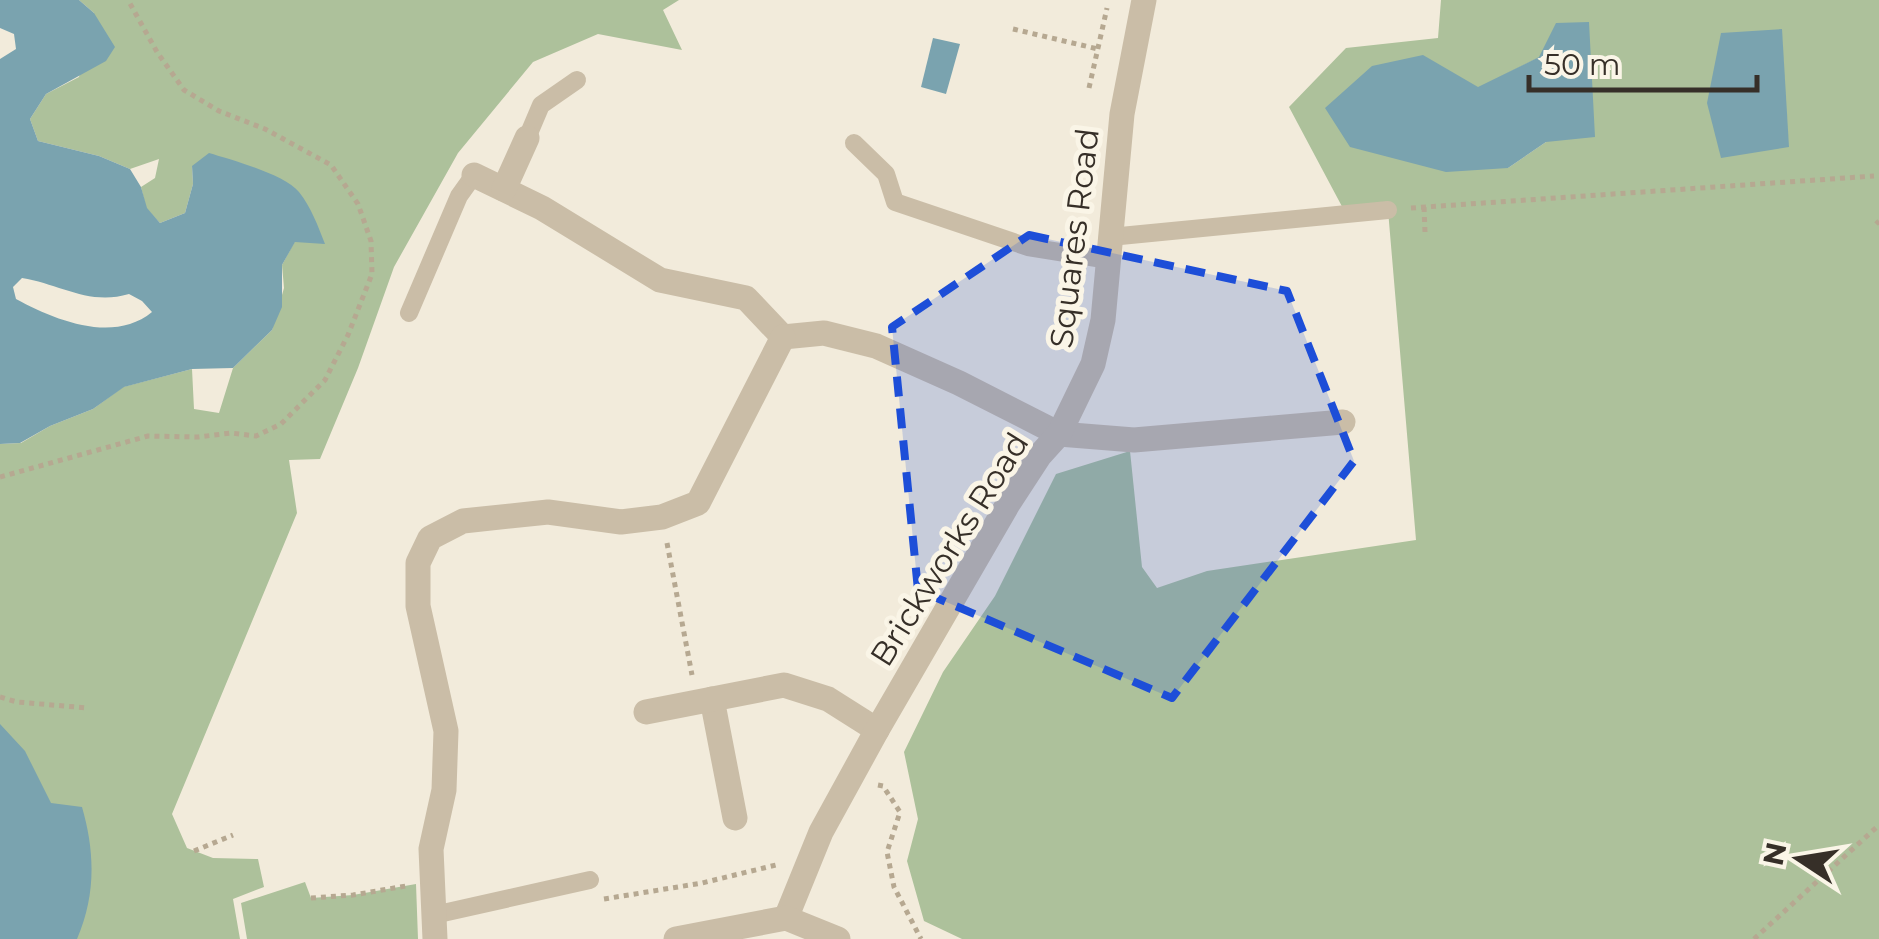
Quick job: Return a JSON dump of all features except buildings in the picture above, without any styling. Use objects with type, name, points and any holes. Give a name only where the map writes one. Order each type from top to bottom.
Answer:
[{"type":"street","name":"Squares Road","points":[[1059,434],[1093,364],[1103,320],[1122,114],[1144,0]]},
{"type":"street","points":[[504,190],[527,138]]},
{"type":"street","points":[[434,927],[431,849],[444,790],[446,731],[418,606],[418,563],[430,538],[464,522],[548,512],[621,522],[662,517],[698,503],[783,337],[746,298],[660,280],[542,208],[474,175]]},
{"type":"street","name":"Brickworks Road","points":[[783,337],[824,333],[876,346],[1059,434],[1040,454],[1008,504],[877,730],[821,832],[786,918]]},
{"type":"street","points":[[1059,434],[1134,440],[1343,422]]},
{"type":"street","points":[[646,712],[784,686],[828,699],[877,730]]},
{"type":"street","points":[[704,701],[735,818]]},
{"type":"street","points":[[676,939],[786,918],[838,939]]},
{"type":"lane","points":[[527,138],[541,105],[577,80]]},
{"type":"lane","points":[[854,143],[886,174],[895,202],[1028,247],[1110,248],[1388,210]]},
{"type":"lane","points":[[409,313],[458,196],[474,175]]},
{"type":"lane","points":[[434,927],[590,880]]},
{"type":"path","points":[[0,477],[148,436],[256,436],[281,424],[325,380],[372,274],[371,240],[358,204],[331,165],[265,129],[218,111],[184,90],[156,52],[128,0]]},
{"type":"path","points":[[1089,88],[1107,8]]},
{"type":"path","points":[[1013,29],[1098,48]]},
{"type":"path","points":[[1388,210],[1874,176]]},
{"type":"path","points":[[1424,207],[1425,232]]},
{"type":"path","points":[[662,517],[704,701]]},
{"type":"path","points":[[0,697],[88,708]]},
{"type":"path","points":[[851,779],[883,786],[900,812],[887,852],[894,887],[921,939]]},
{"type":"path","points":[[1754,939],[1879,825]]},
{"type":"path","points":[[194,851],[234,836]]},
{"type":"path","points":[[587,902],[702,882],[788,861]]},
{"type":"path","points":[[311,898],[433,881]]},
{"type":"highlighted area","points":[[1029,235],[1287,291],[1354,461],[1172,698],[918,590],[892,327]]},
{"type":"green space","points":[[79,0],[679,0],[663,10],[682,50],[598,34],[533,62],[458,153],[394,267],[320,459],[289,460],[297,513],[172,814],[187,848],[213,858],[258,859],[264,887],[233,899],[240,939],[0,939],[0,444],[21,443],[93,409],[123,387],[192,369],[194,409],[219,413],[233,368],[272,330],[284,288],[282,265],[295,241],[324,243],[192,166],[193,184],[185,213],[160,223],[146,208],[141,187],[155,178],[159,159],[130,169],[99,156],[38,141],[30,119],[46,94],[79,77],[94,13]]},
{"type":"green space","points":[[1441,0],[1879,0],[1879,939],[962,939],[924,921],[907,861],[918,819],[904,752],[943,672],[995,596],[1056,474],[1130,451],[1142,567],[1157,588],[1207,571],[1416,540],[1388,210],[1346,214],[1289,107],[1346,48],[1438,38]],"holes":[[[1423,56],[1478,88],[1540,57],[1546,142],[1508,168]]]},
{"type":"green space","points":[[305,882],[311,898],[416,884],[418,939],[247,939],[241,903]]},
{"type":"water","points":[[0,0],[79,0],[94,13],[115,47],[106,61],[46,94],[30,119],[38,141],[99,156],[130,169],[147,208],[160,223],[185,213],[193,184],[192,166],[209,153],[257,168],[292,185],[307,204],[325,244],[295,242],[282,265],[282,307],[272,330],[233,368],[192,369],[124,387],[93,409],[20,443],[0,444],[0,59],[16,49],[14,34],[0,28]],"holes":[[[22,278],[88,296],[129,294],[152,312],[120,326],[66,321],[16,299],[13,287]]]},
{"type":"water","points":[[1589,22],[1595,137],[1546,142],[1508,168],[1446,172],[1350,147],[1325,108],[1372,66],[1423,55],[1478,87],[1539,57],[1556,23]]},
{"type":"water","points":[[1782,29],[1789,147],[1721,158],[1707,103],[1721,33]]},
{"type":"water","points":[[933,38],[960,44],[946,94],[921,87]]},
{"type":"water","points":[[0,724],[25,751],[51,803],[82,807],[92,873],[88,906],[77,939],[0,939]]}]
